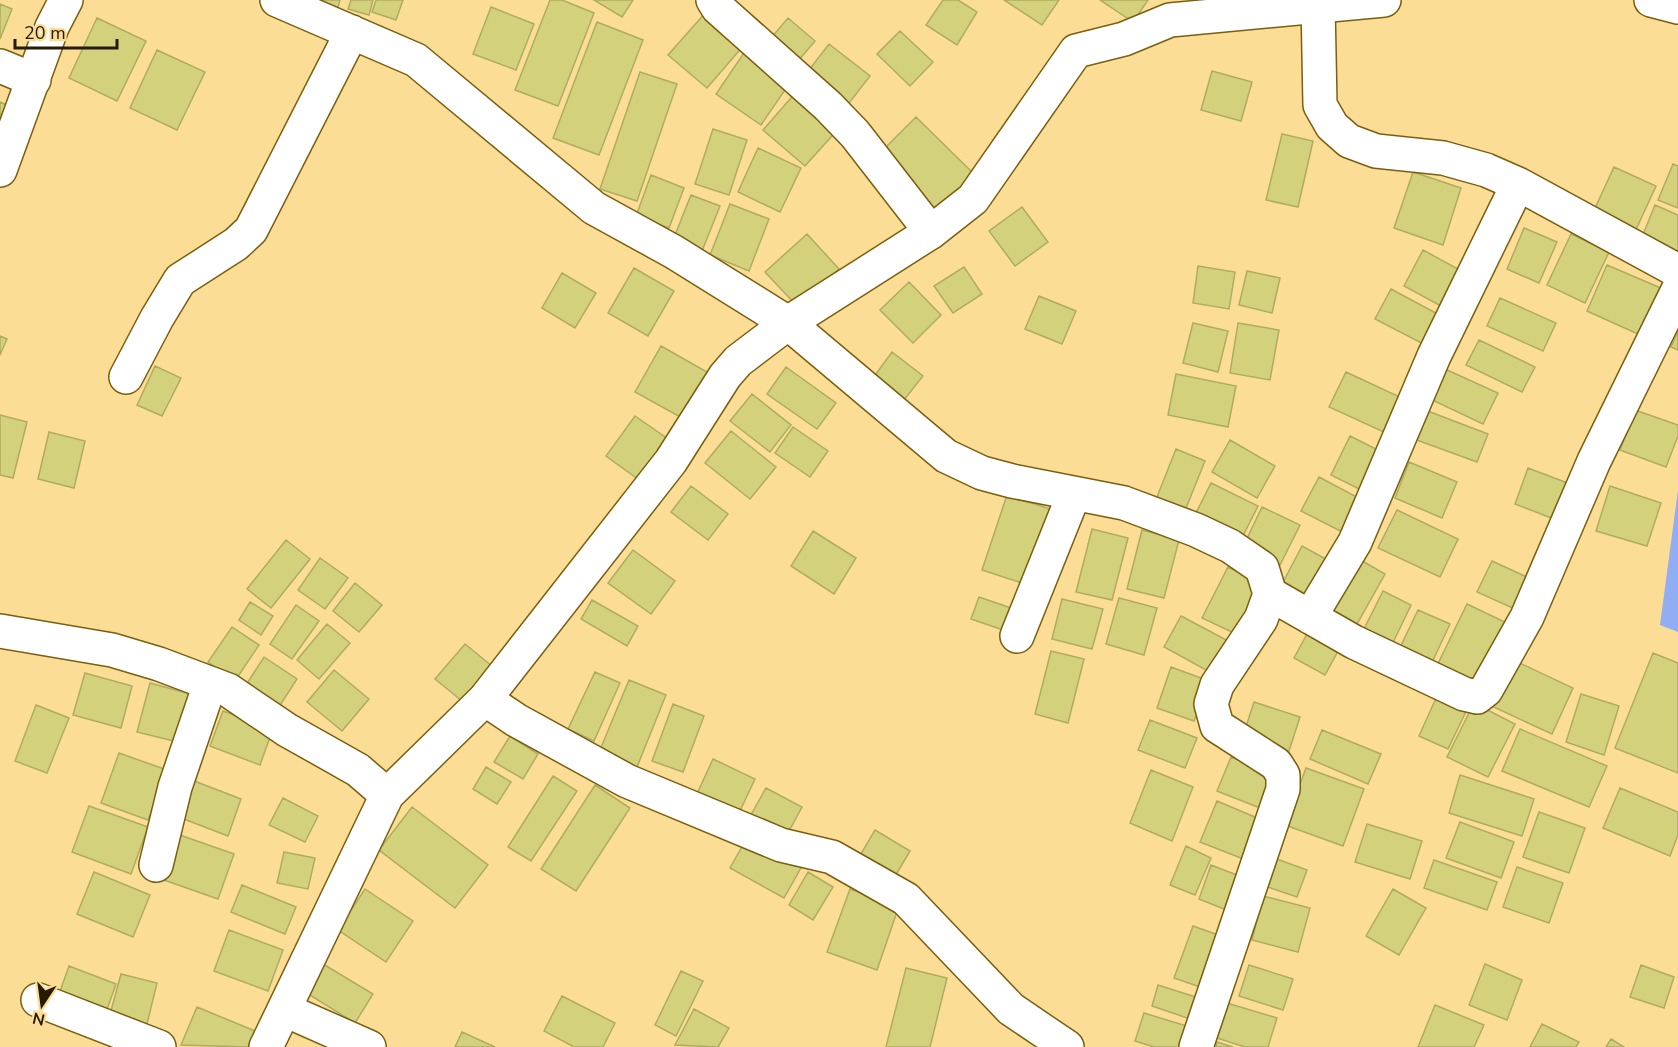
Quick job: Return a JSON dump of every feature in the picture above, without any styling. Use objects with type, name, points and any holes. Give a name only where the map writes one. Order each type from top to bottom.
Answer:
[{"type":"street","points":[[0,170],[52,27],[66,0]]},
{"type":"street","points":[[278,0],[416,60],[594,208],[674,252],[788,323],[946,456],[982,473],[1124,503],[1196,530],[1230,546],[1262,568],[1270,594],[1261,619],[1217,686],[1211,705],[1217,726],[1276,764],[1283,774],[1283,789],[1196,1047]]},
{"type":"street","points":[[713,0],[718,8],[828,106],[855,134],[931,232]]},
{"type":"street","points":[[266,1047],[387,795],[485,699],[671,461],[725,376],[738,361],[788,323],[931,232],[973,199],[1076,51],[1124,39],[1172,10],[1384,0]]},
{"type":"street","points":[[1651,0],[1678,7]]},
{"type":"street","points":[[1317,4],[1320,105],[1332,126],[1349,141],[1376,151],[1443,158],[1486,170],[1518,184],[1678,271]]},
{"type":"street","points":[[126,377],[180,280],[236,244],[251,230],[352,32]]},
{"type":"street","points":[[0,66],[34,81]]},
{"type":"street","points":[[1310,617],[1365,522],[1434,356],[1518,184]]},
{"type":"street","points":[[1270,594],[1354,642],[1464,694],[1477,697],[1486,690],[1527,617],[1594,461],[1678,290]]},
{"type":"street","points":[[1017,636],[1074,494]]},
{"type":"street","points":[[0,631],[112,650],[159,664],[228,690],[287,730],[358,770],[387,795]]},
{"type":"street","points":[[156,865],[175,787],[210,684]]},
{"type":"street","points":[[485,699],[516,720],[627,781],[781,845],[832,857],[906,899],[1011,1009],[1067,1047]]},
{"type":"street","points":[[38,1000],[159,1047]]},
{"type":"street","points":[[285,1010],[369,1047]]},
{"type":"water","points":[[1678,490],[1678,632],[1660,625]]},
{"type":"building","points":[[308,0],[340,0],[337,11]]},
{"type":"building","points":[[351,0],[373,0],[369,15],[348,9]]},
{"type":"building","points":[[376,0],[403,0],[396,20],[372,12]]},
{"type":"building","points":[[550,0],[562,0],[594,13],[558,106],[515,90]]},
{"type":"building","points":[[594,0],[633,0],[622,17]]},
{"type":"building","points":[[943,0],[958,0],[977,12],[957,45],[926,25]]},
{"type":"building","points":[[1004,0],[1059,0],[1042,25]]},
{"type":"building","points":[[1100,0],[1148,0],[1133,22]]},
{"type":"building","points":[[0,4],[12,9],[0,39]]},
{"type":"building","points":[[491,7],[534,24],[516,70],[473,54]]},
{"type":"building","points":[[706,12],[744,45],[707,88],[668,55]]},
{"type":"building","points":[[97,18],[146,41],[117,101],[69,78]]},
{"type":"building","points":[[788,18],[815,41],[793,67],[766,44]]},
{"type":"building","points":[[597,22],[643,40],[599,155],[553,138]]},
{"type":"building","points":[[900,31],[933,62],[910,86],[877,54]]},
{"type":"building","points":[[829,44],[870,76],[846,107],[805,75]]},
{"type":"building","points":[[157,50],[205,72],[177,130],[130,108]]},
{"type":"building","points":[[744,53],[789,84],[761,125],[716,94]]},
{"type":"building","points":[[1212,71],[1252,82],[1241,121],[1201,110]]},
{"type":"building","points":[[640,72],[677,84],[637,201],[600,189]]},
{"type":"building","points":[[797,91],[840,127],[805,166],[763,130]]},
{"type":"building","points":[[0,102],[13,108],[0,142]]},
{"type":"building","points":[[916,117],[976,176],[937,216],[876,157]]},
{"type":"building","points":[[713,129],[747,140],[729,195],[695,184]]},
{"type":"building","points":[[1282,134],[1313,141],[1298,207],[1266,200]]},
{"type":"building","points":[[758,148],[801,168],[780,212],[738,192]]},
{"type":"building","points":[[1673,164],[1678,166],[1678,208],[1658,200]]},
{"type":"building","points":[[1614,167],[1656,186],[1633,236],[1591,217]]},
{"type":"building","points":[[1413,172],[1461,188],[1443,245],[1394,228]]},
{"type":"building","points":[[651,175],[684,188],[669,228],[636,216]]},
{"type":"building","points":[[691,195],[720,206],[700,256],[671,245]]},
{"type":"building","points":[[730,204],[769,219],[749,271],[710,255]]},
{"type":"building","points":[[1655,205],[1678,215],[1678,259],[1640,242]]},
{"type":"building","points":[[1022,207],[1048,242],[1015,266],[989,231]]},
{"type":"building","points":[[1524,228],[1557,242],[1539,283],[1507,269]]},
{"type":"building","points":[[807,234],[839,269],[797,306],[765,272]]},
{"type":"building","points":[[1571,234],[1609,252],[1585,303],[1547,285]]},
{"type":"building","points":[[1423,250],[1469,275],[1450,311],[1404,286]]},
{"type":"building","points":[[1607,265],[1670,292],[1649,339],[1587,311]]},
{"type":"building","points":[[1198,266],[1235,272],[1229,309],[1193,303]]},
{"type":"building","points":[[964,267],[982,294],[953,313],[934,286]]},
{"type":"building","points":[[634,268],[674,291],[648,336],[608,313]]},
{"type":"building","points":[[1247,271],[1280,278],[1272,313],[1239,305]]},
{"type":"building","points":[[562,273],[596,293],[575,328],[542,308]]},
{"type":"building","points":[[909,282],[941,315],[913,343],[880,310]]},
{"type":"building","points":[[1391,289],[1447,319],[1431,348],[1375,319]]},
{"type":"building","points":[[1039,296],[1076,311],[1062,344],[1025,329]]},
{"type":"building","points":[[1500,298],[1556,323],[1543,351],[1487,326]]},
{"type":"building","points":[[1193,323],[1228,331],[1218,372],[1183,363]]},
{"type":"building","points":[[1238,323],[1279,330],[1270,380],[1230,373]]},
{"type":"building","points":[[1678,331],[1678,350],[1671,347]]},
{"type":"building","points":[[0,336],[7,339],[0,355]]},
{"type":"building","points":[[1479,340],[1535,367],[1522,392],[1466,365]]},
{"type":"building","points":[[661,346],[707,372],[682,418],[635,392]]},
{"type":"building","points":[[892,352],[923,376],[900,405],[870,382]]},
{"type":"building","points":[[155,366],[181,378],[162,416],[137,405]]},
{"type":"building","points":[[786,367],[836,403],[817,429],[767,394]]},
{"type":"building","points":[[1445,369],[1498,393],[1483,424],[1430,399]]},
{"type":"building","points":[[1346,372],[1402,398],[1386,433],[1329,407]]},
{"type":"building","points":[[1176,374],[1236,386],[1228,427],[1168,415]]},
{"type":"building","points":[[752,394],[791,425],[770,452],[730,421]]},
{"type":"building","points":[[1425,410],[1488,434],[1477,462],[1414,439]]},
{"type":"building","points":[[1635,410],[1678,425],[1678,436],[1666,467],[1620,450]]},
{"type":"building","points":[[0,415],[27,422],[13,478],[0,475]]},
{"type":"building","points":[[635,416],[671,441],[642,482],[606,456]]},
{"type":"building","points":[[793,427],[828,451],[810,477],[775,453]]},
{"type":"building","points":[[731,431],[776,467],[750,499],[705,463]]},
{"type":"building","points":[[49,432],[85,441],[74,488],[38,479]]},
{"type":"building","points":[[1350,436],[1388,455],[1369,494],[1331,475]]},
{"type":"building","points":[[1230,440],[1275,466],[1257,498],[1212,472]]},
{"type":"building","points":[[1176,449],[1205,461],[1182,518],[1153,507]]},
{"type":"building","points":[[1409,462],[1457,482],[1442,518],[1395,498]]},
{"type":"building","points":[[1528,468],[1578,487],[1564,523],[1515,504]]},
{"type":"building","points":[[1319,477],[1370,504],[1352,537],[1301,511]]},
{"type":"building","points":[[1211,483],[1258,506],[1241,540],[1194,517]]},
{"type":"building","points":[[691,486],[728,514],[708,540],[671,512]]},
{"type":"building","points":[[1610,486],[1661,503],[1647,546],[1596,531]]},
{"type":"building","points":[[1007,495],[1053,510],[1028,585],[982,570]]},
{"type":"building","points":[[1262,507],[1300,525],[1280,565],[1243,547]]},
{"type":"building","points":[[1397,510],[1458,539],[1440,577],[1378,548]]},
{"type":"building","points":[[1092,529],[1128,538],[1112,600],[1076,592]]},
{"type":"building","points":[[1142,530],[1179,540],[1164,598],[1127,589]]},
{"type":"building","points":[[813,531],[856,558],[834,594],[791,566]]},
{"type":"building","points":[[286,540],[310,559],[271,608],[247,589]]},
{"type":"building","points":[[1302,546],[1333,563],[1310,607],[1279,590]]},
{"type":"building","points":[[633,550],[675,581],[651,614],[608,583]]},
{"type":"building","points":[[1352,555],[1385,574],[1352,633],[1319,615]]},
{"type":"building","points":[[320,558],[348,578],[325,609],[298,590]]},
{"type":"building","points":[[1492,561],[1531,579],[1517,610],[1477,592]]},
{"type":"building","points":[[1228,567],[1262,584],[1236,634],[1202,618]]},
{"type":"building","points":[[355,583],[382,605],[359,632],[333,611]]},
{"type":"building","points":[[1383,591],[1411,605],[1387,655],[1358,641]]},
{"type":"building","points":[[979,597],[1014,609],[1006,631],[971,619]]},
{"type":"building","points":[[1119,598],[1157,608],[1144,655],[1106,644]]},
{"type":"building","points":[[1062,599],[1103,609],[1092,649],[1052,639]]},
{"type":"building","points":[[592,600],[638,626],[627,646],[581,619]]},
{"type":"building","points":[[250,602],[273,616],[261,635],[239,620]]},
{"type":"building","points":[[1467,604],[1509,624],[1475,695],[1433,674]]},
{"type":"building","points":[[296,605],[319,621],[292,659],[270,644]]},
{"type":"building","points":[[1418,610],[1450,624],[1428,671],[1396,656]]},
{"type":"building","points":[[1181,616],[1234,644],[1217,676],[1164,647]]},
{"type":"building","points":[[327,624],[350,643],[319,679],[297,660]]},
{"type":"building","points":[[1312,625],[1343,642],[1325,675],[1294,658]]},
{"type":"building","points":[[232,627],[259,645],[235,681],[208,662]]},
{"type":"building","points":[[465,644],[498,671],[468,706],[435,679]]},
{"type":"building","points":[[1051,651],[1084,659],[1068,723],[1035,714]]},
{"type":"building","points":[[1653,653],[1678,663],[1678,773],[1615,748]]},
{"type":"building","points":[[264,657],[297,679],[279,707],[246,685]]},
{"type":"building","points":[[1509,658],[1573,688],[1552,734],[1487,704]]},
{"type":"building","points":[[1171,667],[1209,681],[1194,721],[1157,708]]},
{"type":"building","points":[[334,670],[369,699],[342,731],[307,702]]},
{"type":"building","points":[[595,672],[620,683],[594,741],[568,729]]},
{"type":"building","points":[[85,673],[132,686],[121,728],[73,715]]},
{"type":"building","points":[[629,680],[666,695],[635,772],[597,757]]},
{"type":"building","points":[[150,683],[194,695],[182,743],[137,732]]},
{"type":"building","points":[[1441,687],[1471,701],[1448,749],[1419,736]]},
{"type":"building","points":[[1581,694],[1619,706],[1604,755],[1566,742]]},
{"type":"building","points":[[1254,702],[1300,717],[1288,754],[1242,739]]},
{"type":"building","points":[[1474,703],[1515,724],[1488,777],[1447,757]]},
{"type":"building","points":[[673,704],[704,716],[683,772],[652,761]]},
{"type":"building","points":[[36,705],[69,718],[47,773],[15,761]]},
{"type":"building","points":[[223,711],[273,729],[260,765],[210,746]]},
{"type":"building","points":[[1150,720],[1197,738],[1185,768],[1138,750]]},
{"type":"building","points":[[1520,729],[1607,766],[1589,807],[1502,771]]},
{"type":"building","points":[[1322,730],[1381,754],[1368,784],[1310,759]]},
{"type":"building","points":[[510,736],[538,754],[523,779],[494,762]]},
{"type":"building","points":[[119,753],[167,770],[148,820],[101,803]]},
{"type":"building","points":[[1231,757],[1279,776],[1265,810],[1217,791]]},
{"type":"building","points":[[713,759],[755,779],[738,815],[696,796]]},
{"type":"building","points":[[486,767],[511,782],[497,804],[473,789]]},
{"type":"building","points":[[1306,768],[1364,789],[1343,846],[1285,825]]},
{"type":"building","points":[[1151,770],[1193,787],[1172,841],[1130,823]]},
{"type":"building","points":[[1460,775],[1534,799],[1522,836],[1449,813]]},
{"type":"building","points":[[553,776],[577,791],[531,861],[508,847]]},
{"type":"building","points":[[189,779],[241,799],[228,836],[176,816]]},
{"type":"building","points":[[595,785],[630,808],[576,891],[541,869]]},
{"type":"building","points":[[766,788],[802,807],[783,842],[747,822]]},
{"type":"building","points":[[1620,788],[1678,812],[1678,835],[1670,856],[1603,828]]},
{"type":"building","points":[[283,798],[318,816],[305,842],[269,825]]},
{"type":"building","points":[[1217,801],[1262,820],[1246,860],[1200,842]]},
{"type":"building","points":[[89,806],[148,827],[131,874],[72,852]]},
{"type":"building","points":[[412,807],[488,865],[455,908],[379,850]]},
{"type":"building","points":[[1539,812],[1585,828],[1569,873],[1523,857]]},
{"type":"building","points":[[1460,822],[1514,842],[1501,878],[1446,858]]},
{"type":"building","points":[[1367,824],[1422,841],[1410,879],[1355,862]]},
{"type":"building","points":[[875,830],[910,851],[890,885],[855,864]]},
{"type":"building","points":[[177,834],[234,854],[218,899],[161,879]]},
{"type":"building","points":[[748,836],[802,866],[784,898],[730,868]]},
{"type":"building","points":[[1186,846],[1211,858],[1195,895],[1170,885]]},
{"type":"building","points":[[284,852],[315,858],[308,889],[277,883]]},
{"type":"building","points":[[1266,855],[1307,870],[1297,897],[1256,883]]},
{"type":"building","points":[[1434,860],[1497,882],[1487,910],[1424,888]]},
{"type":"building","points":[[1211,865],[1242,877],[1229,911],[1199,899]]},
{"type":"building","points":[[1517,867],[1563,883],[1549,923],[1503,907]]},
{"type":"building","points":[[94,872],[150,895],[133,937],[77,914]]},
{"type":"building","points":[[808,872],[833,887],[813,920],[789,905]]},
{"type":"building","points":[[242,885],[296,907],[285,934],[231,912]]},
{"type":"building","points":[[365,889],[413,921],[386,962],[338,930]]},
{"type":"building","points":[[850,889],[899,906],[877,970],[827,952]]},
{"type":"building","points":[[1393,889],[1426,908],[1399,955],[1366,936]]},
{"type":"building","points":[[1263,896],[1310,908],[1298,952],[1252,940]]},
{"type":"building","points":[[1193,926],[1224,937],[1206,989],[1174,978]]},
{"type":"building","points":[[229,930],[283,950],[268,991],[214,971]]},
{"type":"building","points":[[323,964],[373,994],[355,1023],[305,992]]},
{"type":"building","points":[[1485,964],[1522,980],[1507,1020],[1469,1005]]},
{"type":"building","points":[[1249,965],[1293,979],[1283,1010],[1239,996]]},
{"type":"building","points":[[1641,965],[1674,977],[1664,1008],[1630,997]]},
{"type":"building","points":[[69,966],[116,984],[105,1015],[58,997]]},
{"type":"building","points":[[906,968],[947,978],[930,1047],[886,1047]]},
{"type":"building","points":[[681,971],[703,981],[676,1036],[655,1025]]},
{"type":"building","points":[[121,974],[157,983],[146,1028],[109,1018]]},
{"type":"building","points":[[1158,985],[1202,999],[1196,1021],[1152,1006]]},
{"type":"building","points":[[562,996],[615,1023],[603,1047],[574,1047],[544,1031]]},
{"type":"building","points":[[1227,1003],[1277,1018],[1268,1047],[1245,1047],[1217,1038]]},
{"type":"building","points":[[1435,1005],[1484,1025],[1474,1047],[1418,1047]]},
{"type":"building","points":[[197,1007],[255,1031],[248,1047],[181,1045]]},
{"type":"building","points":[[694,1009],[729,1028],[718,1047],[675,1045]]},
{"type":"building","points":[[1144,1013],[1193,1028],[1187,1047],[1154,1047],[1135,1041]]},
{"type":"building","points":[[1542,1024],[1579,1042],[1576,1047],[1530,1047]]},
{"type":"building","points":[[462,1032],[495,1047],[455,1047]]},
{"type":"building","points":[[1611,1039],[1624,1047],[1606,1047]]},
{"type":"building","points":[[1217,1042],[1233,1047],[1216,1047]]}]
